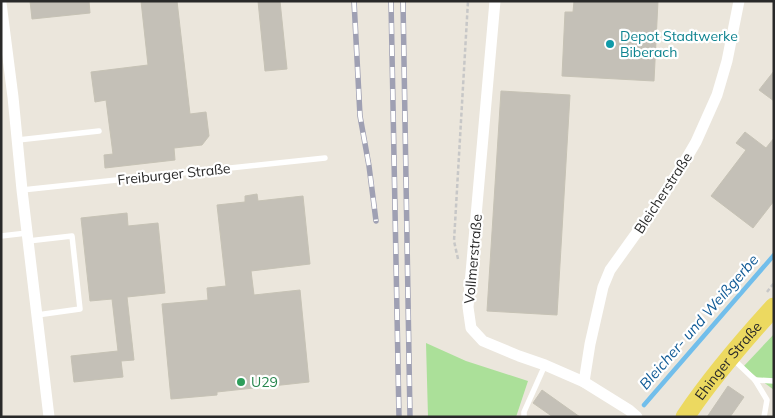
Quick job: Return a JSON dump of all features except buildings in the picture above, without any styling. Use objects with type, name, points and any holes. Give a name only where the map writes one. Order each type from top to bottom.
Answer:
[{"type":"main road","name":"Ehinger Straße","points":[[685,417],[703,390],[736,362],[774,307]]},
{"type":"street","name":"Vollmerstraße","points":[[495,1],[468,307],[471,328],[483,342],[584,382],[637,417]]},
{"type":"street","name":"Bleicherstraße","points":[[584,382],[590,344],[603,287],[610,270],[679,171],[696,142],[725,70],[739,1]]},
{"type":"street","points":[[1,3],[49,417]]},
{"type":"street","points":[[1,99],[13,97]]},
{"type":"lane","points":[[18,140],[99,132]]},
{"type":"lane","name":"Freiburger Straße","points":[[22,190],[325,158]]},
{"type":"lane","points":[[1,236],[72,236],[80,309],[37,314]]},
{"type":"lane","points":[[736,362],[755,380],[767,400],[764,417]]},
{"type":"lane","points":[[524,417],[524,412],[545,365]]},
{"type":"lane","points":[[755,380],[774,381]]},
{"type":"path","points":[[458,260],[454,241],[468,1]]},
{"type":"green space","points":[[774,334],[774,390],[743,367]]},
{"type":"green space","points":[[426,343],[466,361],[528,381],[516,417],[428,417]]},
{"type":"waterway","name":"Bleicher- und Weißgerbe","points":[[644,405],[774,255]]},
{"type":"railway","points":[[354,1],[360,116],[376,221]]},
{"type":"railway","points":[[391,1],[399,417]]},
{"type":"railway","points":[[403,1],[410,417]]},
{"type":"place","name":"Depot Stadtwerke Biberach","points":[[610,44]]},
{"type":"place","name":"U29","points":[[241,382]]}]
